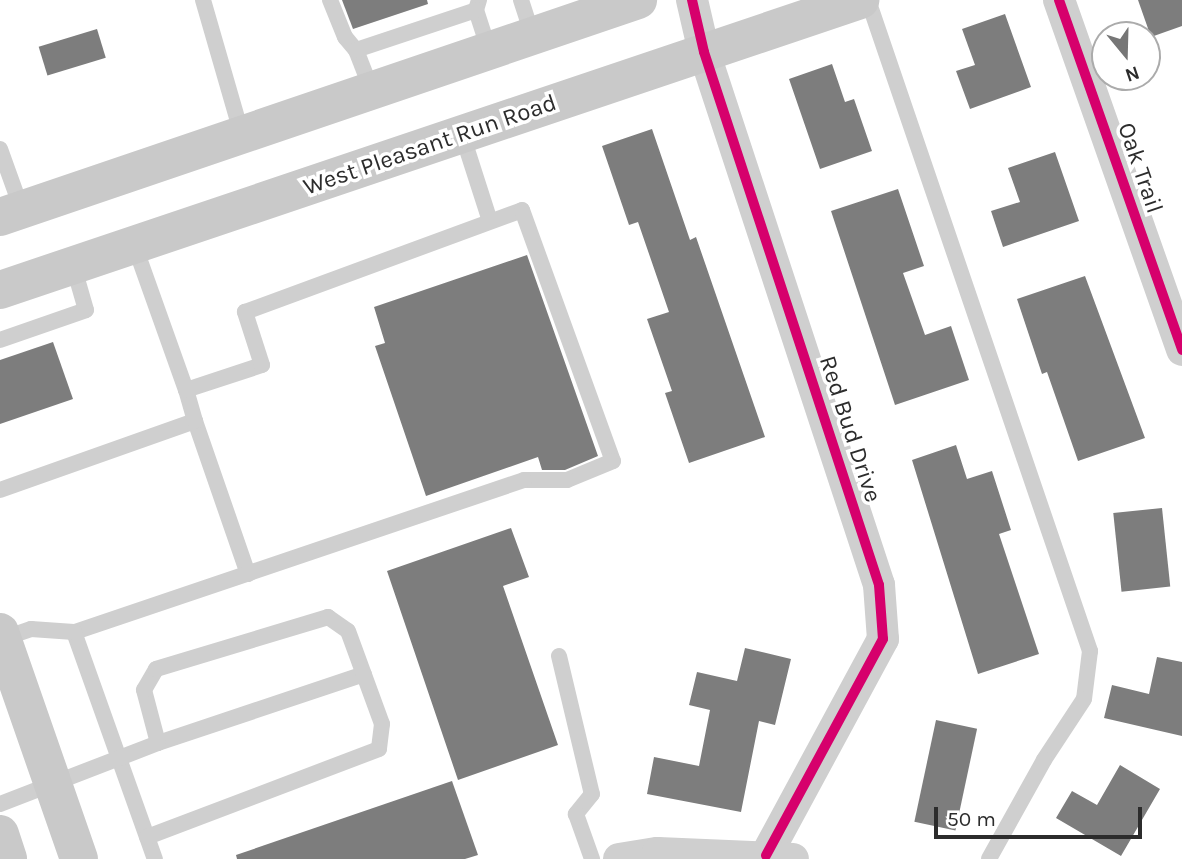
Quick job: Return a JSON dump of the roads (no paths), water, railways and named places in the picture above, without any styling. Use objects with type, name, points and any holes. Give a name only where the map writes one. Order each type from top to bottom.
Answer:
[{"type":"main road","points":[[11,213],[638,0]]},
{"type":"main road","name":"West Pleasant Run Road","points":[[0,290],[860,0]]},
{"type":"main road","points":[[1,636],[79,859]]},
{"type":"main road","points":[[0,834],[8,859]]},
{"type":"street","name":"Red Bud Drive","points":[[692,0],[704,52],[879,585],[883,639],[780,857]]},
{"type":"street","name":"Oak Trail","points":[[1059,0],[1182,350]]},
{"type":"street","points":[[619,859],[658,853],[780,857]]},
{"type":"lane","points":[[202,0],[242,135]]},
{"type":"lane","points":[[330,0],[345,37],[356,50],[372,91]]},
{"type":"lane","points":[[521,0],[533,36]]},
{"type":"lane","points":[[868,0],[1090,651],[1084,699],[1044,760],[989,859]]},
{"type":"lane","points":[[356,50],[478,5],[489,50]]},
{"type":"lane","points":[[462,134],[490,221]]},
{"type":"lane","points":[[0,149],[11,213]]},
{"type":"lane","points":[[1,636],[32,629],[74,632],[524,480],[567,480],[613,461],[522,210],[245,312],[262,365],[186,390]]},
{"type":"lane","points":[[134,244],[248,574]]},
{"type":"lane","points":[[0,340],[86,310],[73,265]]},
{"type":"lane","points":[[0,490],[195,421]]},
{"type":"lane","points":[[147,837],[379,749],[382,724],[348,631],[328,617],[156,669],[144,690],[158,743]]},
{"type":"lane","points":[[74,632],[155,859]]},
{"type":"lane","points":[[559,656],[592,794],[576,814],[592,859]]},
{"type":"lane","points":[[0,804],[120,760],[158,743],[364,674]]}]
